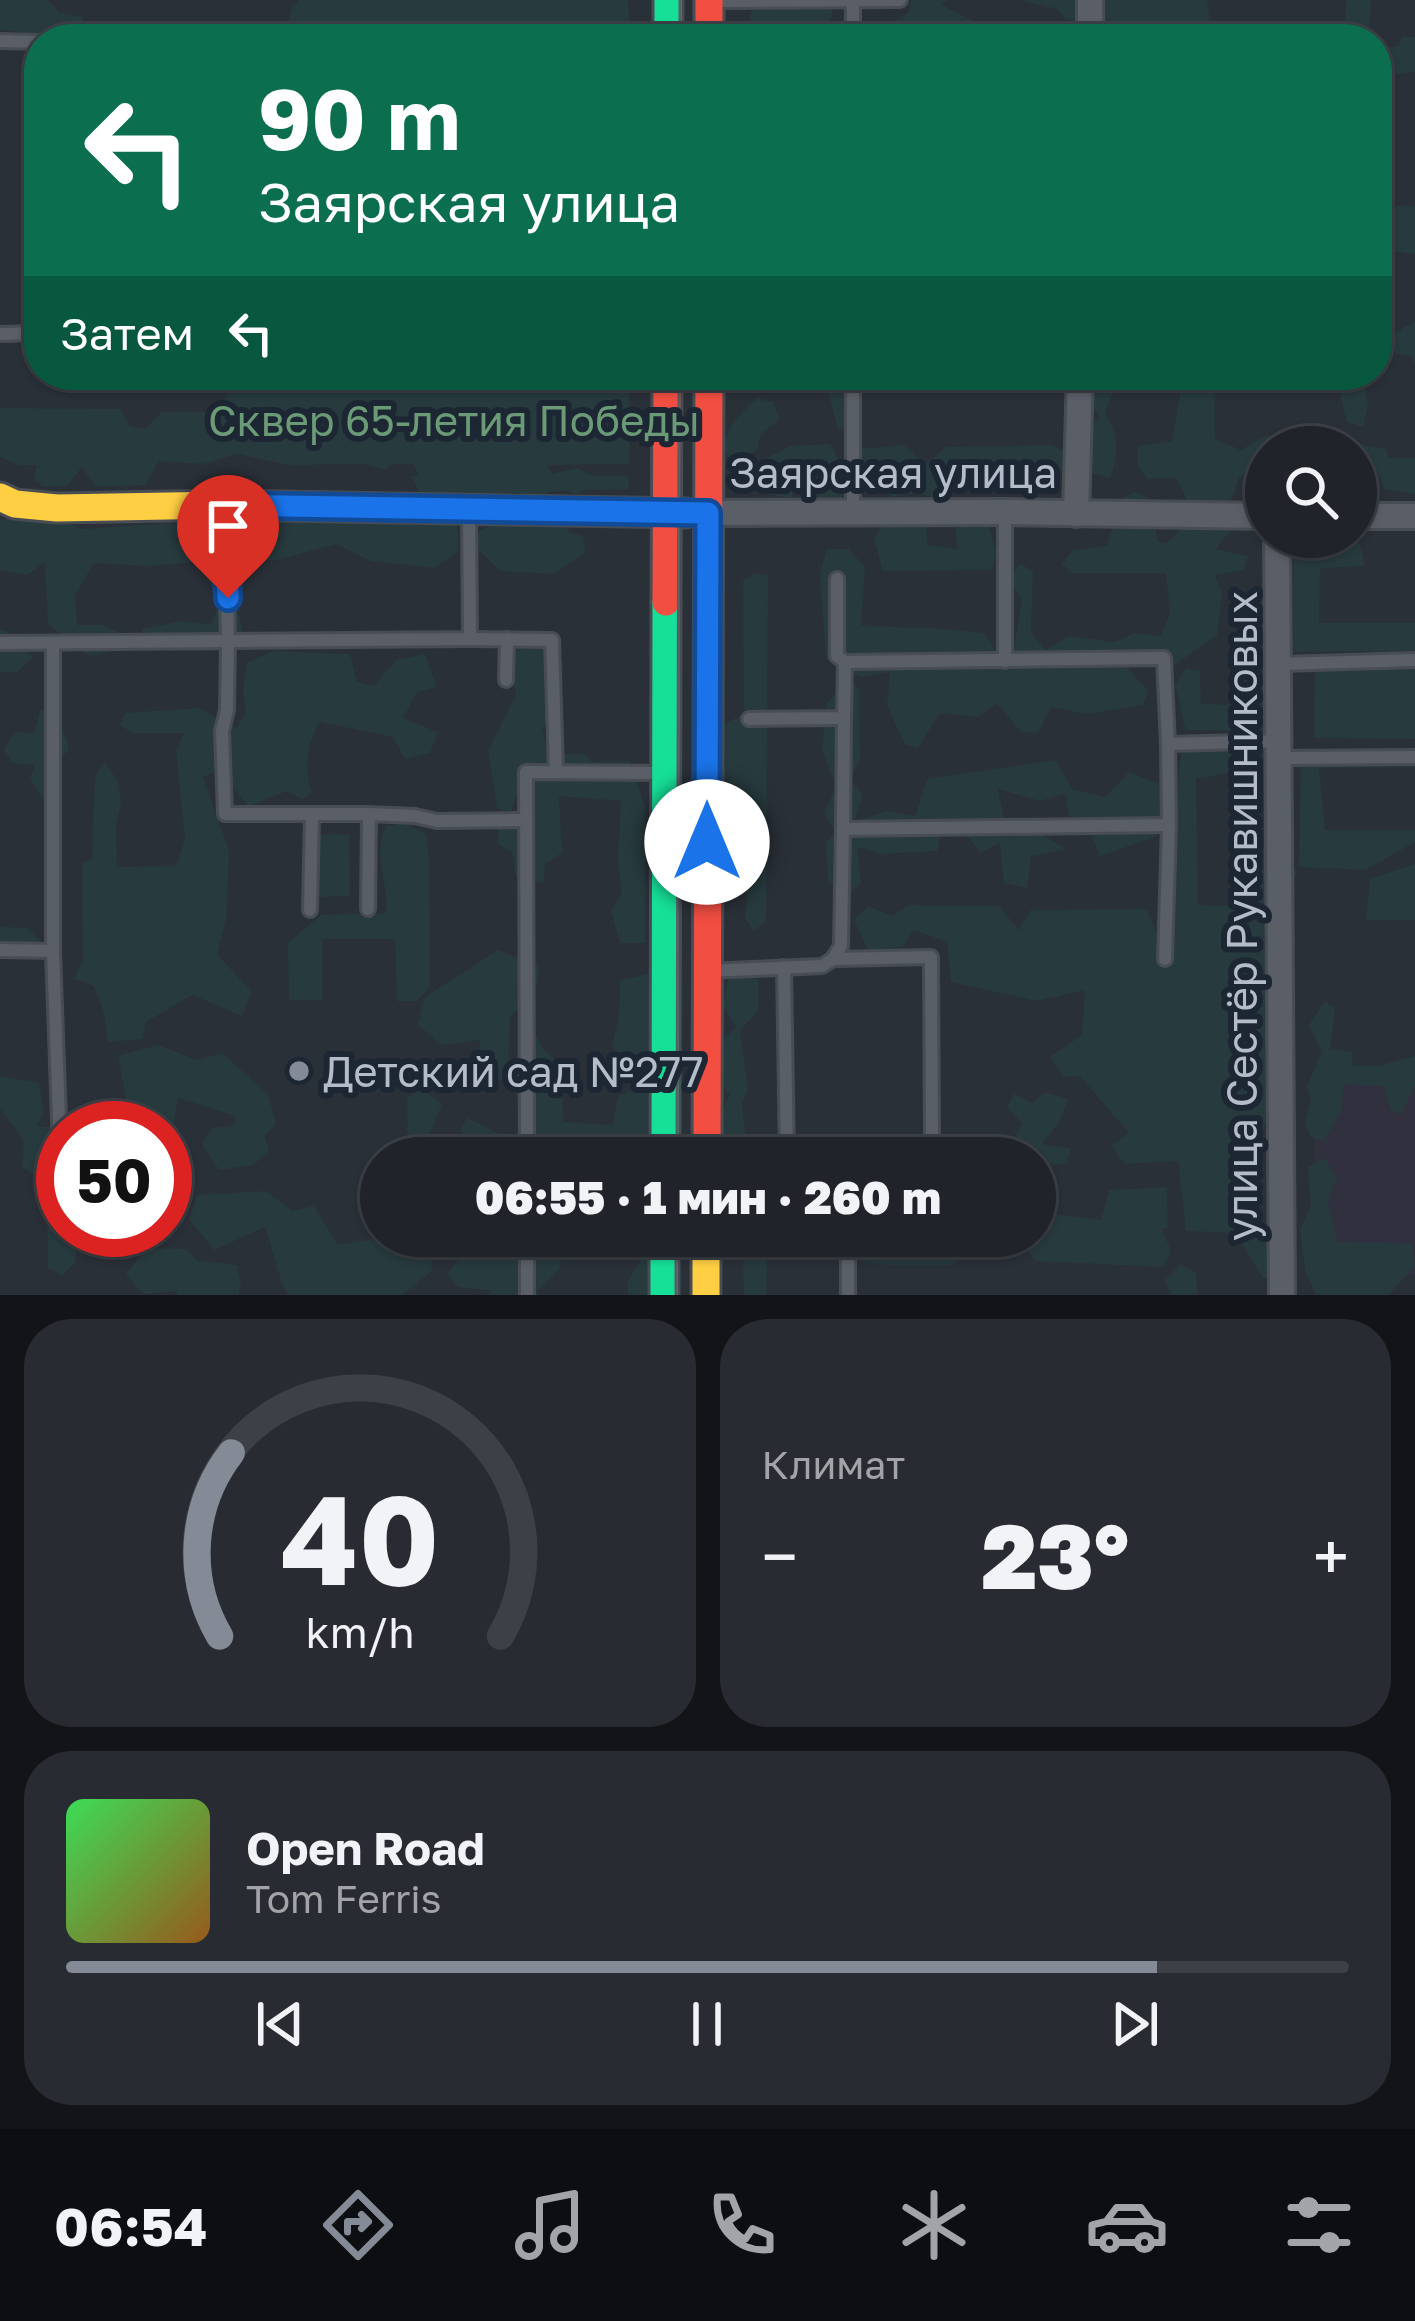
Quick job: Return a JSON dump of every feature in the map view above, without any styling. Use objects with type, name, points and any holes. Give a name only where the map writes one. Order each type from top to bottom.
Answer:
[{"type":"main road","points":[[665,1137],[667,390]]},
{"type":"main road","points":[[706,1137],[709,390]]},
{"type":"main road","name":"Заярская улица","points":[[5,502],[57,508],[224,505],[708,513]]},
{"type":"main road","points":[[664,1257],[664,1295]]},
{"type":"main road","points":[[706,1257],[706,1295]]},
{"type":"street","points":[[1076,514],[1080,390]]},
{"type":"street","name":"Заярская улица","points":[[708,513],[1245,516]]},
{"type":"street","points":[[1377,516],[1415,516]]},
{"type":"street","name":"улица Сестёр Рукавишниковых","points":[[1277,558],[1282,1295]]},
{"type":"lane","points":[[709,1],[900,0]]},
{"type":"lane","points":[[853,390],[853,511]]},
{"type":"lane","points":[[224,505],[229,642],[222,731],[224,814],[526,820]]},
{"type":"lane","points":[[470,510],[470,639]]},
{"type":"lane","points":[[1005,512],[1005,661]]},
{"type":"lane","points":[[837,579],[837,656],[845,662],[1164,658],[1166,959]]},
{"type":"lane","points":[[506,639],[506,680]]},
{"type":"lane","points":[[0,643],[552,640],[556,772]]},
{"type":"lane","points":[[53,644],[58,1101]]},
{"type":"lane","points":[[1280,664],[1415,660]]},
{"type":"lane","points":[[707,971],[822,965],[841,946],[845,662]]},
{"type":"lane","points":[[749,719],[844,718]]},
{"type":"lane","points":[[1168,745],[1415,757]]},
{"type":"lane","points":[[527,1137],[526,772],[666,773]]},
{"type":"lane","points":[[310,910],[311,814]]},
{"type":"lane","points":[[368,909],[369,814]]},
{"type":"lane","points":[[843,829],[1168,826]]},
{"type":"lane","points":[[0,950],[53,951]]},
{"type":"lane","points":[[832,959],[931,957],[932,1137]]},
{"type":"lane","points":[[784,968],[787,1137]]},
{"type":"lane","points":[[527,1257],[527,1295]]},
{"type":"lane","points":[[848,1257],[848,1295]]},
{"type":"shaded area","points":[[1415,1069],[1415,1275],[1315,1274],[1315,1078]]},
{"type":"green space","points":[[0,0],[48,0],[60,13],[83,17],[83,24],[24,24],[24,33],[0,30]]},
{"type":"green space","points":[[298,0],[628,0],[629,24],[285,24]]},
{"type":"green space","points":[[754,0],[829,0],[833,16],[827,24],[751,24]]},
{"type":"green space","points":[[911,0],[946,0],[942,5],[978,24],[890,24],[909,12]]},
{"type":"green space","points":[[1018,0],[1086,0],[1078,21],[1066,20],[1057,9]]},
{"type":"green space","points":[[1100,0],[1207,0],[1210,24],[1101,24]]},
{"type":"green space","points":[[1346,0],[1371,0],[1370,24],[1345,24]]},
{"type":"green space","points":[[1402,36],[1415,37],[1415,72],[1392,75],[1392,47],[1398,46]]},
{"type":"green space","points":[[1392,205],[1415,206],[1415,254],[1392,251]]},
{"type":"green space","points":[[1415,321],[1415,363],[1411,356],[1396,354],[1392,335]]},
{"type":"green space","name":"Сквер 65-летия Победы","points":[[629,390],[629,464],[547,465],[552,474],[577,468],[593,476],[628,476],[629,489],[548,492],[540,499],[518,493],[422,497],[411,476],[419,475],[413,464],[392,464],[386,470],[363,464],[287,465],[238,454],[203,464],[158,461],[146,485],[96,487],[82,467],[67,486],[43,487],[34,479],[37,465],[19,465],[0,457],[0,408],[121,409],[129,426],[145,429],[162,412],[222,412],[227,393]]},
{"type":"green space","points":[[874,390],[860,393],[859,425],[838,430],[828,391]]},
{"type":"green space","points":[[1088,390],[1113,390],[1105,413],[1116,444],[1110,478],[1089,472],[1084,434],[1100,418]]},
{"type":"green space","points":[[1181,390],[1214,390],[1215,439],[1245,448],[1245,474],[1228,508],[1192,511],[1176,478],[1148,479],[1137,465],[1138,446],[1172,441]]},
{"type":"green space","points":[[1342,390],[1365,390],[1368,405],[1363,426],[1347,422]]},
{"type":"green space","points":[[756,398],[773,402],[780,419],[760,435],[758,449],[735,465],[721,448],[732,424]]},
{"type":"green space","points":[[830,444],[840,461],[854,461],[860,449],[904,445],[926,465],[946,447],[1053,445],[1064,452],[1064,468],[1048,480],[1035,468],[1023,473],[970,468],[947,501],[915,493],[893,497],[864,479],[847,479],[842,498],[818,500],[808,485],[788,498],[759,492],[761,461],[790,446]]},
{"type":"green space","points":[[1377,448],[1386,449],[1388,458],[1415,458],[1415,494],[1384,489],[1377,470]]},
{"type":"green space","points":[[1136,491],[1151,501],[1157,541],[1166,544],[1189,521],[1220,519],[1231,530],[1216,549],[1247,558],[1244,570],[1215,575],[1222,594],[1217,635],[1175,665],[1127,667],[1148,691],[1143,705],[1087,714],[1051,707],[1038,733],[1021,732],[997,703],[978,717],[940,713],[918,748],[905,744],[887,706],[890,672],[861,677],[826,659],[820,573],[827,549],[849,549],[865,567],[861,626],[984,633],[998,654],[1013,653],[1022,600],[1008,580],[1020,563],[1033,572],[1031,633],[1046,650],[1068,636],[1114,642],[1135,633],[1160,636],[1170,614],[1166,573],[1072,573],[1062,564],[1073,550],[1107,546],[1121,499]]},
{"type":"green space","points":[[271,513],[454,517],[457,552],[435,568],[371,561],[337,544],[275,560],[240,560],[233,581],[243,635],[223,651],[170,651],[143,640],[142,629],[182,621],[211,625],[220,602],[198,562],[94,563],[75,595],[77,625],[103,625],[129,637],[124,649],[89,656],[48,624],[45,562],[27,575],[0,570],[0,519],[83,529],[230,519],[245,533],[264,529]]},
{"type":"green space","points":[[888,516],[925,516],[928,545],[957,549],[955,520],[986,518],[996,551],[992,570],[883,571],[874,540]]},
{"type":"green space","points":[[560,518],[570,533],[583,536],[586,552],[554,574],[500,571],[476,547],[476,533],[500,520]]},
{"type":"green space","points":[[1294,558],[1363,558],[1365,566],[1320,568],[1319,623],[1415,623],[1415,651],[1293,652]]},
{"type":"green space","points":[[754,573],[768,575],[766,921],[754,931],[745,918],[748,895],[719,863],[720,819],[744,804],[744,792],[718,778],[718,727],[744,714],[743,581]]},
{"type":"green space","points":[[0,630],[33,657],[17,672],[0,672]]},
{"type":"green space","points":[[531,633],[554,634],[564,666],[550,691],[560,713],[542,728],[548,755],[584,753],[592,762],[630,761],[645,807],[645,943],[620,943],[611,911],[622,893],[618,861],[621,801],[559,796],[562,853],[545,864],[544,883],[516,878],[512,853],[497,843],[499,828],[532,823],[532,787],[519,789],[511,812],[497,808],[488,751],[516,695],[509,663]]},
{"type":"green space","points":[[273,651],[350,654],[357,682],[374,686],[396,660],[425,654],[437,687],[417,692],[403,718],[438,732],[430,753],[405,759],[393,737],[320,722],[308,756],[312,792],[303,799],[287,791],[248,806],[218,770],[203,777],[229,851],[226,919],[217,954],[252,992],[242,1016],[192,995],[146,1022],[143,1039],[108,1042],[94,986],[74,979],[83,960],[82,863],[92,859],[95,776],[105,763],[118,781],[117,867],[176,866],[185,840],[176,751],[184,733],[132,733],[120,725],[125,713],[199,708],[236,728],[246,712],[247,663]]},
{"type":"green space","points":[[1186,668],[1200,671],[1201,704],[1249,705],[1252,691],[1264,684],[1275,697],[1263,731],[1186,730],[1175,685]]},
{"type":"green space","points":[[1415,668],[1415,739],[1314,738],[1315,669]]},
{"type":"green space","points":[[848,679],[859,689],[860,760],[850,780],[863,794],[854,822],[887,811],[915,816],[927,779],[1056,760],[1072,789],[1105,797],[1129,772],[1165,786],[1156,837],[1100,856],[1085,819],[1069,816],[1065,794],[1040,801],[998,789],[1007,836],[1045,836],[1066,849],[1031,856],[1027,888],[1004,883],[1000,843],[980,853],[957,822],[944,819],[937,851],[880,854],[857,847],[861,883],[847,897],[828,881],[826,843],[835,832],[824,813],[836,787],[822,750],[827,703]]},
{"type":"green space","points":[[55,705],[69,748],[54,769],[62,795],[47,805],[30,779],[35,765],[12,763],[4,749],[16,732],[34,733],[40,710]]},
{"type":"green space","points":[[1234,735],[1248,751],[1239,771],[1196,779],[1198,905],[1253,906],[1262,881],[1256,860],[1264,846],[1283,845],[1297,873],[1274,931],[1261,944],[1276,970],[1268,1118],[1249,1161],[1264,1192],[1256,1222],[1285,1248],[1284,1278],[1263,1278],[1235,1233],[1186,1231],[1178,1161],[1125,1164],[1111,1146],[1129,1133],[1080,1076],[1064,1077],[1050,1057],[1082,1035],[1085,990],[1037,1001],[951,982],[947,942],[914,930],[903,946],[869,953],[854,920],[868,906],[892,916],[908,905],[999,906],[1019,930],[1031,910],[1147,909],[1162,946],[1174,916],[1174,812],[1183,740]]},
{"type":"green space","points":[[1415,759],[1415,767],[1319,768],[1325,830],[1415,830],[1415,842],[1365,870],[1299,867],[1301,760]]},
{"type":"green space","points":[[406,824],[426,834],[430,986],[417,1001],[397,1001],[395,939],[322,939],[322,1000],[289,1000],[288,943],[321,915],[386,913],[382,837],[386,826]]},
{"type":"green space","points":[[318,835],[349,835],[350,896],[318,897]]},
{"type":"green space","points":[[1415,864],[1415,920],[1366,920],[1370,879]]},
{"type":"green space","points":[[0,927],[27,928],[43,943],[29,957],[0,950]]},
{"type":"green space","points":[[498,950],[539,966],[537,985],[510,1018],[508,1075],[489,1089],[479,1083],[480,1040],[442,1045],[418,1025],[425,997]]},
{"type":"green space","points":[[742,967],[759,981],[758,1010],[740,1031],[748,1090],[742,1102],[745,1137],[722,1137],[720,1114],[730,1095],[720,1082],[721,1042],[736,1027],[723,1006],[728,980]]},
{"type":"green space","points":[[649,974],[665,1005],[660,1046],[631,1074],[612,1045],[620,980]]},
{"type":"green space","points":[[1325,1001],[1335,1008],[1330,1048],[1352,1052],[1352,1065],[1378,1066],[1415,1056],[1415,1085],[1401,1115],[1390,1109],[1383,1086],[1344,1085],[1341,1112],[1324,1141],[1310,1137],[1305,1122],[1311,1100],[1307,1086],[1322,1052],[1309,1025]]},
{"type":"green space","points":[[537,1035],[544,1050],[562,1065],[563,1122],[612,1125],[619,1095],[652,1083],[664,1121],[650,1137],[511,1137],[521,1128],[516,1093],[518,1036]]},
{"type":"green space","points":[[158,1045],[197,1060],[222,1053],[268,1094],[276,1123],[265,1136],[269,1151],[253,1165],[219,1170],[202,1144],[212,1128],[234,1126],[235,1116],[178,1098],[126,1101],[118,1056]]},
{"type":"green space","points":[[0,1076],[39,1083],[42,1101],[36,1101],[36,1176],[22,1167],[24,1141],[0,1109]]},
{"type":"green space","points":[[422,1089],[442,1104],[430,1137],[408,1137],[407,1098]]},
{"type":"green space","points":[[1045,1092],[1068,1099],[1047,1137],[1015,1137],[1023,1123],[1007,1107],[1014,1094],[1032,1103]]},
{"type":"green space","points":[[467,1118],[505,1137],[464,1137],[460,1130]]},
{"type":"green space","points":[[1056,1146],[1071,1149],[1067,1163],[1056,1164]]},
{"type":"green space","points":[[1325,1158],[1337,1178],[1328,1201],[1337,1242],[1412,1243],[1415,1266],[1388,1295],[1316,1295],[1305,1271],[1300,1230],[1311,1205],[1308,1167]]},
{"type":"green space","points":[[1167,1187],[1168,1228],[1162,1229],[1171,1251],[1163,1267],[1035,1261],[1032,1257],[1056,1257],[1056,1215],[1101,1220],[1109,1190]]},
{"type":"green space","points":[[266,1191],[292,1211],[314,1206],[338,1245],[360,1241],[360,1257],[432,1257],[432,1271],[402,1295],[288,1295],[265,1227],[214,1250],[192,1223],[197,1195]]},
{"type":"green space","points":[[192,1255],[198,1261],[237,1265],[241,1284],[238,1295],[143,1294],[126,1274],[140,1257]]},
{"type":"green space","points":[[48,1257],[76,1257],[62,1276],[48,1267]]},
{"type":"green space","points":[[561,1257],[561,1267],[537,1291],[540,1295],[490,1295],[489,1290],[458,1287],[447,1274],[460,1258]]},
{"type":"green space","points":[[661,1257],[661,1295],[628,1295],[627,1283],[642,1258]]},
{"type":"green space","points":[[765,1257],[766,1295],[744,1295],[743,1259]]},
{"type":"green space","points":[[835,1257],[960,1257],[953,1265],[886,1265]]},
{"type":"green space","points":[[1180,1265],[1196,1272],[1197,1295],[1171,1295],[1165,1280]]},
{"type":"tram line","points":[[680,0],[680,24]]},
{"type":"tram line","points":[[677,1137],[679,390]]},
{"type":"tram line","points":[[676,1257],[676,1295]]},
{"type":"traffic: fast","points":[[668,0],[668,24]]},
{"type":"traffic: fast","points":[[665,1137],[666,602]]},
{"type":"traffic: fast","points":[[664,1257],[664,1295]]},
{"type":"traffic: slow","points":[[0,497],[15,504],[57,508],[224,505],[686,513]]},
{"type":"traffic: slow","points":[[706,1257],[706,1295]]},
{"type":"traffic: jam","points":[[709,0],[709,24]]},
{"type":"traffic: jam","points":[[666,602],[667,390]]},
{"type":"traffic: jam","points":[[707,1137],[709,390]]},
{"type":"place","name":"Детский сад №277","points":[[299,1071]]},
{"type":"route","points":[[228,598],[224,505],[708,513],[707,842]]}]
